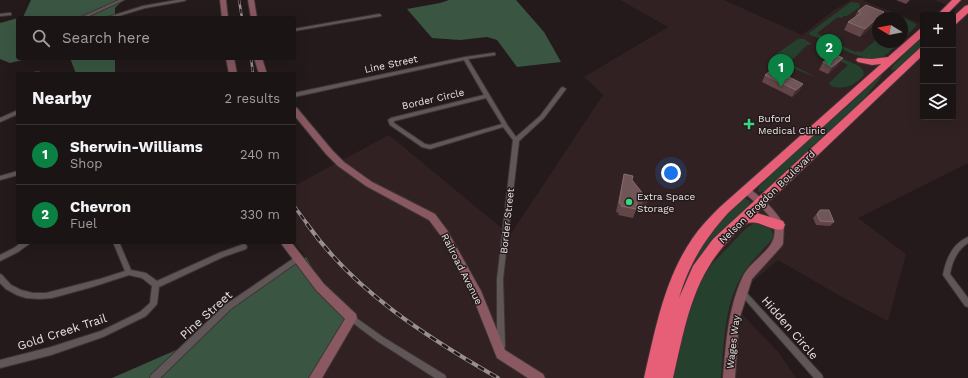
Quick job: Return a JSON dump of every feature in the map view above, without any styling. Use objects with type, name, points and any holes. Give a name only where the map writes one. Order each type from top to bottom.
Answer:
[{"type":"highway","points":[[944,12],[957,0]]},
{"type":"highway","points":[[956,19],[968,8]]},
{"type":"highway","name":"Nelson Brogdon Boulevard","points":[[652,378],[673,292],[692,250],[703,232],[724,210],[920,34]]},
{"type":"highway","name":"Nelson Brogdon Boulevard","points":[[665,378],[683,305],[698,270],[718,243],[920,53]]},
{"type":"highway","points":[[865,83],[867,76],[866,71],[859,61],[872,62],[890,60]]},
{"type":"highway","points":[[739,222],[755,217],[779,224]]},
{"type":"street","points":[[86,16],[122,0]]},
{"type":"street","points":[[114,16],[144,7],[184,0]]},
{"type":"street","points":[[223,0],[225,16]]},
{"type":"street","points":[[251,0],[254,16]]},
{"type":"street","points":[[0,15],[9,14]]},
{"type":"street","points":[[296,30],[379,15]]},
{"type":"street","name":"Line Street","points":[[296,95],[465,58],[493,54]]},
{"type":"street","points":[[465,58],[505,125],[516,140],[542,117],[563,89]]},
{"type":"street","points":[[230,60],[232,72]]},
{"type":"street","points":[[259,60],[262,72]]},
{"type":"street","name":"Border Circle","points":[[487,96],[391,120],[392,124],[424,146],[430,147],[505,125]]},
{"type":"street","name":"Railroad Avenue","points":[[296,112],[341,164],[369,184],[432,217],[444,233],[477,294],[501,354]]},
{"type":"street","points":[[0,120],[16,113]]},
{"type":"street","name":"Border Street","points":[[501,354],[500,279],[516,140]]},
{"type":"street","points":[[0,178],[16,174]]},
{"type":"street","points":[[746,190],[770,211],[779,224]]},
{"type":"street","name":"Wages Way","points":[[729,378],[734,320],[748,277],[778,244],[779,224]]},
{"type":"street","points":[[968,240],[964,242],[956,251],[948,263],[946,275],[968,304]]},
{"type":"street","points":[[0,258],[24,244]]},
{"type":"street","points":[[117,244],[129,272]]},
{"type":"street","points":[[286,244],[320,287],[352,318],[380,339],[442,378]]},
{"type":"street","points":[[0,277],[3,282],[13,291],[31,295],[47,296],[113,279],[129,272],[144,275],[156,285],[177,276],[208,259],[244,247]]},
{"type":"street","name":"Pine Street","points":[[154,378],[228,308],[297,259]]},
{"type":"street","name":"Gold Creek Trail","points":[[0,364],[51,351],[103,334],[143,314],[153,304],[156,285]]},
{"type":"street","name":"Hidden Circle","points":[[743,293],[819,378]]},
{"type":"street","points":[[315,378],[352,318]]},
{"type":"street","points":[[501,354],[534,375]]},
{"type":"shaded area","points":[[620,0],[724,0],[802,35],[834,10],[851,0],[862,0],[892,12],[872,12],[872,48],[908,48],[908,18],[920,23],[920,120],[956,120],[956,12],[954,12],[956,9],[934,0],[968,0],[968,163],[858,218],[906,254],[888,321],[840,296],[778,260],[750,284],[745,307],[741,313],[779,353],[796,378],[313,378],[324,288],[306,257],[296,244],[296,185],[389,135],[510,235],[603,95],[584,77],[668,27]]},
{"type":"green space","points":[[31,0],[123,0],[115,8],[115,16],[23,16]]},
{"type":"green space","points":[[449,0],[516,0],[544,32],[561,62],[517,67],[497,40],[487,37],[460,40],[432,38],[407,9]]},
{"type":"green space","points":[[851,2],[859,3],[860,7],[847,16],[841,18],[838,17],[817,33],[824,37],[821,39],[810,35],[809,33]]},
{"type":"green space","points":[[16,19],[16,60],[22,60],[10,63],[0,59],[0,23]]},
{"type":"green space","points":[[908,20],[917,25],[908,34]]},
{"type":"green space","points":[[920,38],[920,48],[896,69],[891,71],[892,67]]},
{"type":"green space","points":[[798,39],[804,39],[812,44],[807,45],[789,63],[817,78],[788,66],[774,58],[775,55]]},
{"type":"green space","points":[[831,40],[835,40],[835,43],[856,52],[862,52],[872,43],[872,48],[893,48],[883,57],[876,59],[862,57],[839,48],[829,42]]},
{"type":"green space","points":[[821,49],[859,66],[863,70],[864,75],[857,82],[849,86],[841,88],[831,86],[829,83],[848,65],[819,50]]},
{"type":"green space","points":[[71,60],[115,60],[115,72],[75,72]]},
{"type":"green space","points":[[878,76],[882,76],[862,101],[764,191],[758,192],[759,187],[792,152]]},
{"type":"green space","points":[[746,199],[750,201],[749,205],[729,225],[685,286],[681,284],[708,234],[740,200]]},
{"type":"green space","points":[[759,222],[770,228],[773,236],[746,269],[735,289],[728,313],[721,378],[674,378],[686,322],[701,282],[713,263],[741,233],[751,225]]},
{"type":"green space","points":[[306,257],[324,288],[350,318],[313,378],[112,378],[183,347],[247,292]]},
{"type":"building","points":[[866,5],[884,12],[872,12],[872,23],[865,29],[848,22],[861,13],[858,11]]},
{"type":"building","points":[[834,54],[843,58],[832,67],[823,62]]},
{"type":"building","points":[[773,69],[803,84],[796,90],[765,75]]},
{"type":"building","points":[[624,174],[633,176],[632,180],[648,200],[643,201],[638,197],[636,209],[621,206],[622,204],[619,203]]},
{"type":"building","points":[[820,210],[829,210],[834,222],[820,221],[817,214]]},
{"type":"railway","points":[[239,0],[242,16]]},
{"type":"railway","points":[[251,60],[253,72]]},
{"type":"railway","points":[[296,209],[308,225]]},
{"type":"railway","points":[[307,224],[347,271],[370,292],[419,329],[498,378]]},
{"type":"place","name":"Chevron","points":[[829,67]]},
{"type":"place","name":"Sherwin-Williams","points":[[781,87]]},
{"type":"place","name":"Buford Medical Clinic","points":[[749,124]]},
{"type":"place","name":"Extra Space Storage","points":[[629,202]]}]
